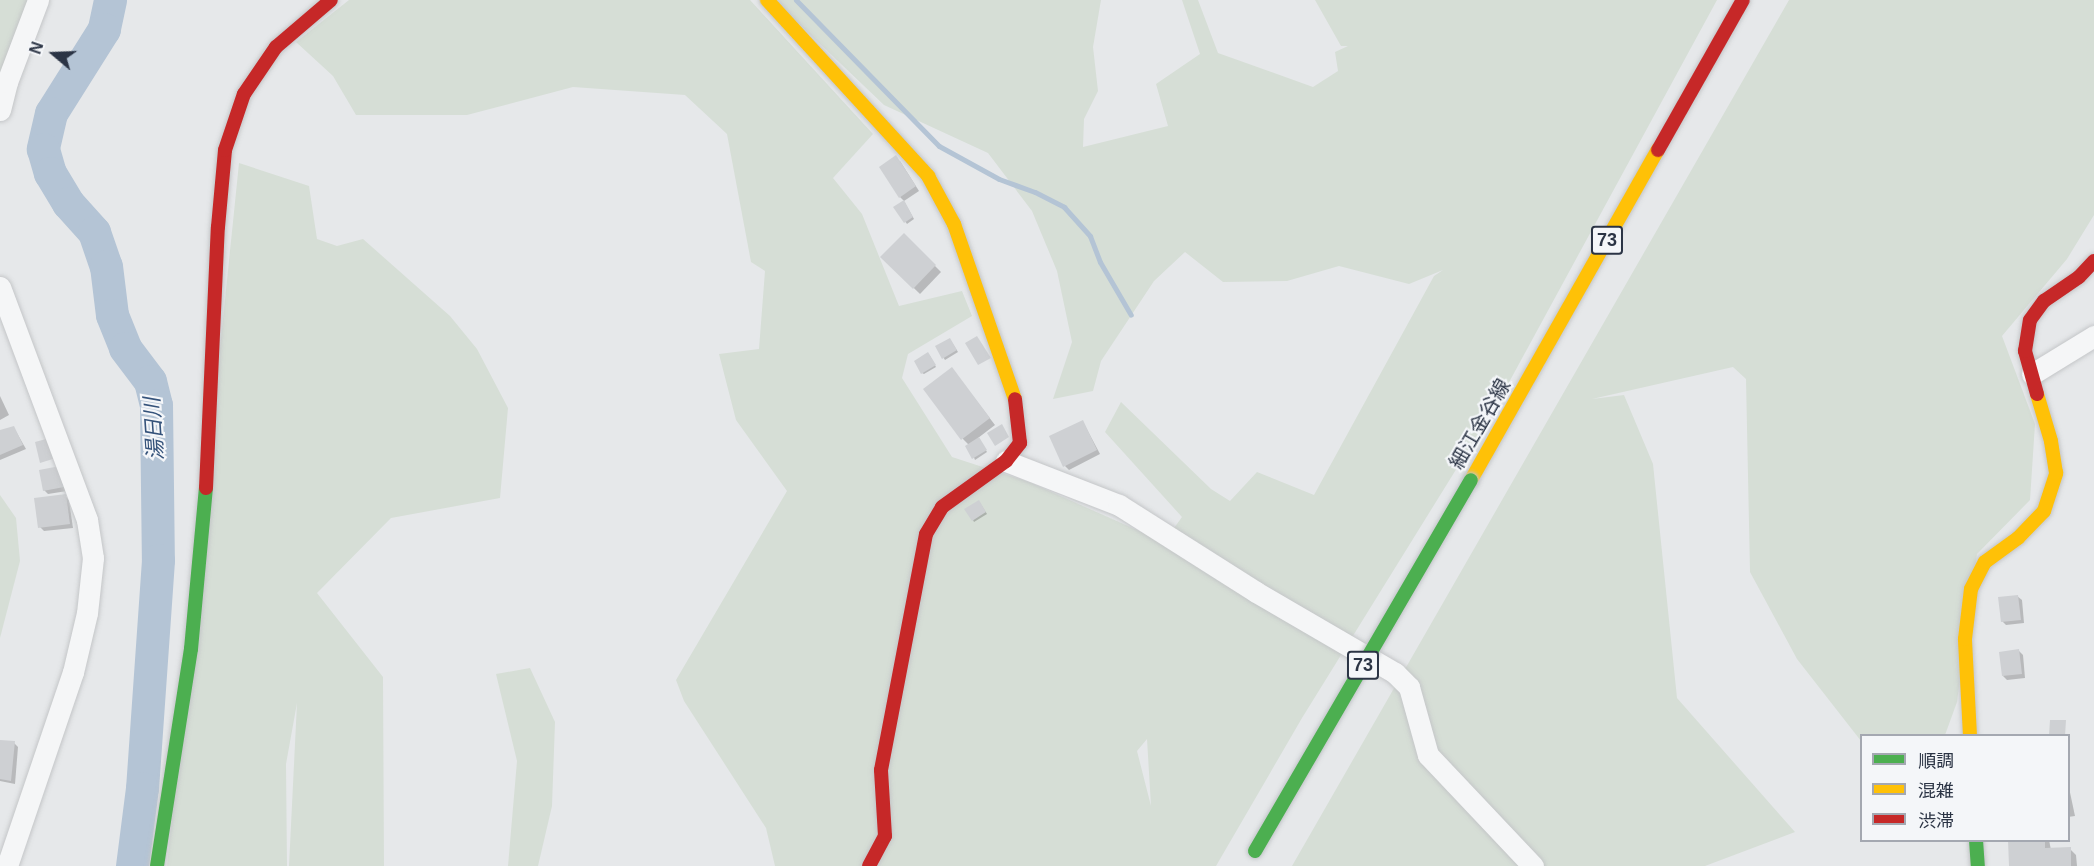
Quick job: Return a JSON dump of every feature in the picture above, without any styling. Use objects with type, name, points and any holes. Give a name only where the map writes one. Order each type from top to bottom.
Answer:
[{"type":"street","points":[[0,110],[7,82],[38,0]]},
{"type":"street","points":[[157,866],[191,649],[200,557],[207,477],[218,227],[225,150],[244,94],[276,47],[331,0]]},
{"type":"street","points":[[768,0],[928,176],[954,224],[1016,404],[1020,443],[1006,461],[942,507],[926,534],[881,770],[885,836],[869,866]]},
{"type":"street","name":"細江金谷線","points":[[1247,866],[1471,480],[1743,0]]},
{"type":"street","points":[[1971,734],[1965,639],[1971,589],[1985,562],[2018,538],[2044,511],[2056,473],[2051,441],[2025,351],[2030,320],[2044,301],[2079,277],[2094,261]]},
{"type":"street","points":[[0,287],[87,520],[93,558],[87,613],[73,672],[7,866]]},
{"type":"street","points":[[2032,374],[2094,336]]},
{"type":"street","points":[[1006,461],[1119,505],[1256,592],[1395,673],[1409,687],[1428,755],[1533,866]]},
{"type":"street","points":[[1976,842],[1978,866]]},
{"type":"shaded area","points":[[0,0],[38,0],[0,101]]},
{"type":"shaded area","points":[[349,0],[750,0],[873,134],[833,178],[862,214],[899,306],[962,291],[972,316],[908,354],[902,378],[952,457],[1029,482],[1164,542],[1182,517],[1105,432],[1121,402],[1211,489],[1230,501],[1257,472],[1314,495],[1434,276],[1443,270],[1409,284],[1339,266],[1287,281],[1223,282],[1185,252],[1154,281],[1101,361],[1093,391],[1053,399],[1072,342],[1057,271],[1032,211],[988,153],[884,105],[774,0],[1101,0],[1093,47],[1098,91],[1084,119],[1083,147],[1168,126],[1156,84],[1200,54],[1182,0],[1198,0],[1218,53],[1313,87],[1338,71],[1335,52],[1348,46],[1341,46],[1315,0],[1717,0],[1501,397],[1302,718],[1216,866],[775,866],[766,828],[684,701],[676,680],[787,491],[736,420],[719,354],[759,349],[765,271],[751,262],[727,134],[685,95],[573,87],[467,115],[356,115],[333,76],[296,42]],"holes":[[[1147,739],[1151,806],[1137,751]]]},
{"type":"shaded area","points":[[1789,0],[2094,0],[2094,215],[2067,259],[2002,336],[2035,424],[2030,500],[1977,554],[1957,702],[1945,734],[1860,734],[1860,740],[1797,659],[1750,572],[1746,379],[1733,367],[1592,399],[1624,395],[1653,464],[1677,698],[1795,832],[1705,866],[1292,866]]},
{"type":"shaded area","points":[[239,163],[309,186],[317,239],[337,246],[363,239],[450,316],[477,349],[508,408],[500,498],[391,518],[317,593],[383,677],[384,866],[289,866],[297,703],[286,764],[287,866],[167,866]]},
{"type":"shaded area","points":[[0,495],[16,518],[20,561],[0,638]]},
{"type":"shaded area","points":[[530,668],[555,722],[552,806],[538,866],[508,866],[517,761],[496,674]]},
{"type":"building","points":[[896,155],[916,186],[899,198],[879,167]]},
{"type":"building","points":[[904,200],[913,217],[904,223],[893,207]]},
{"type":"building","points":[[904,233],[936,265],[913,289],[880,257]]},
{"type":"building","points":[[977,336],[991,358],[978,365],[965,343]]},
{"type":"building","points":[[950,338],[957,350],[942,359],[935,346]]},
{"type":"building","points":[[928,352],[936,365],[921,374],[914,361]]},
{"type":"building","points":[[952,367],[990,418],[961,440],[923,389]]},
{"type":"building","points":[[1083,420],[1097,450],[1063,467],[1049,436]]},
{"type":"building","points":[[1002,424],[1009,437],[995,446],[987,433]]},
{"type":"building","points":[[14,426],[23,445],[0,455],[0,430]]},
{"type":"building","points":[[979,437],[987,450],[972,459],[965,446]]},
{"type":"building","points":[[50,438],[56,458],[40,463],[35,442]]},
{"type":"building","points":[[60,466],[64,487],[43,491],[39,470]]},
{"type":"building","points":[[66,494],[70,524],[38,528],[34,498]]},
{"type":"building","points":[[979,500],[986,512],[972,521],[964,509]]},
{"type":"building","points":[[2018,595],[2021,620],[2001,622],[1998,597]]},
{"type":"building","points":[[2019,649],[2022,674],[2002,676],[1999,652]]},
{"type":"building","points":[[2050,720],[2066,720],[2065,734],[2049,734]]},
{"type":"building","points":[[0,740],[15,741],[11,781],[0,779]]},
{"type":"building","points":[[2008,842],[2045,842],[2045,848],[2071,847],[2071,866],[2009,866]]},
{"type":"waterway","name":"湯日川","points":[[110,0],[104,29],[51,113],[43,149],[50,173],[68,203],[94,232],[106,266],[112,315],[125,348],[150,381],[156,405],[158,560],[142,788],[132,866]]},
{"type":"waterway","points":[[796,0],[939,146],[999,179],[1035,192],[1064,207],[1090,236],[1100,262],[1131,315]]},
{"type":"traffic: fast","points":[[1255,851],[1471,480]]},
{"type":"traffic: fast","points":[[157,866],[191,649],[206,488]]},
{"type":"traffic: fast","points":[[1976,842],[1978,866]]},
{"type":"traffic: slow","points":[[767,0],[928,176],[954,224],[1015,399]]},
{"type":"traffic: slow","points":[[1471,480],[1658,150]]},
{"type":"traffic: slow","points":[[1970,734],[1965,639],[1971,589],[1985,562],[2018,538],[2044,511],[2056,473],[2051,441],[2037,394]]},
{"type":"traffic: jam","points":[[206,488],[218,227],[225,150],[244,94],[276,47],[331,0]]},
{"type":"traffic: jam","points":[[1658,150],[1743,0]]},
{"type":"traffic: jam","points":[[2037,394],[2025,351],[2030,320],[2044,301],[2079,277],[2094,261]]},
{"type":"traffic: jam","points":[[869,866],[885,836],[881,770],[926,534],[942,507],[1006,461],[1020,443],[1015,399]]}]
